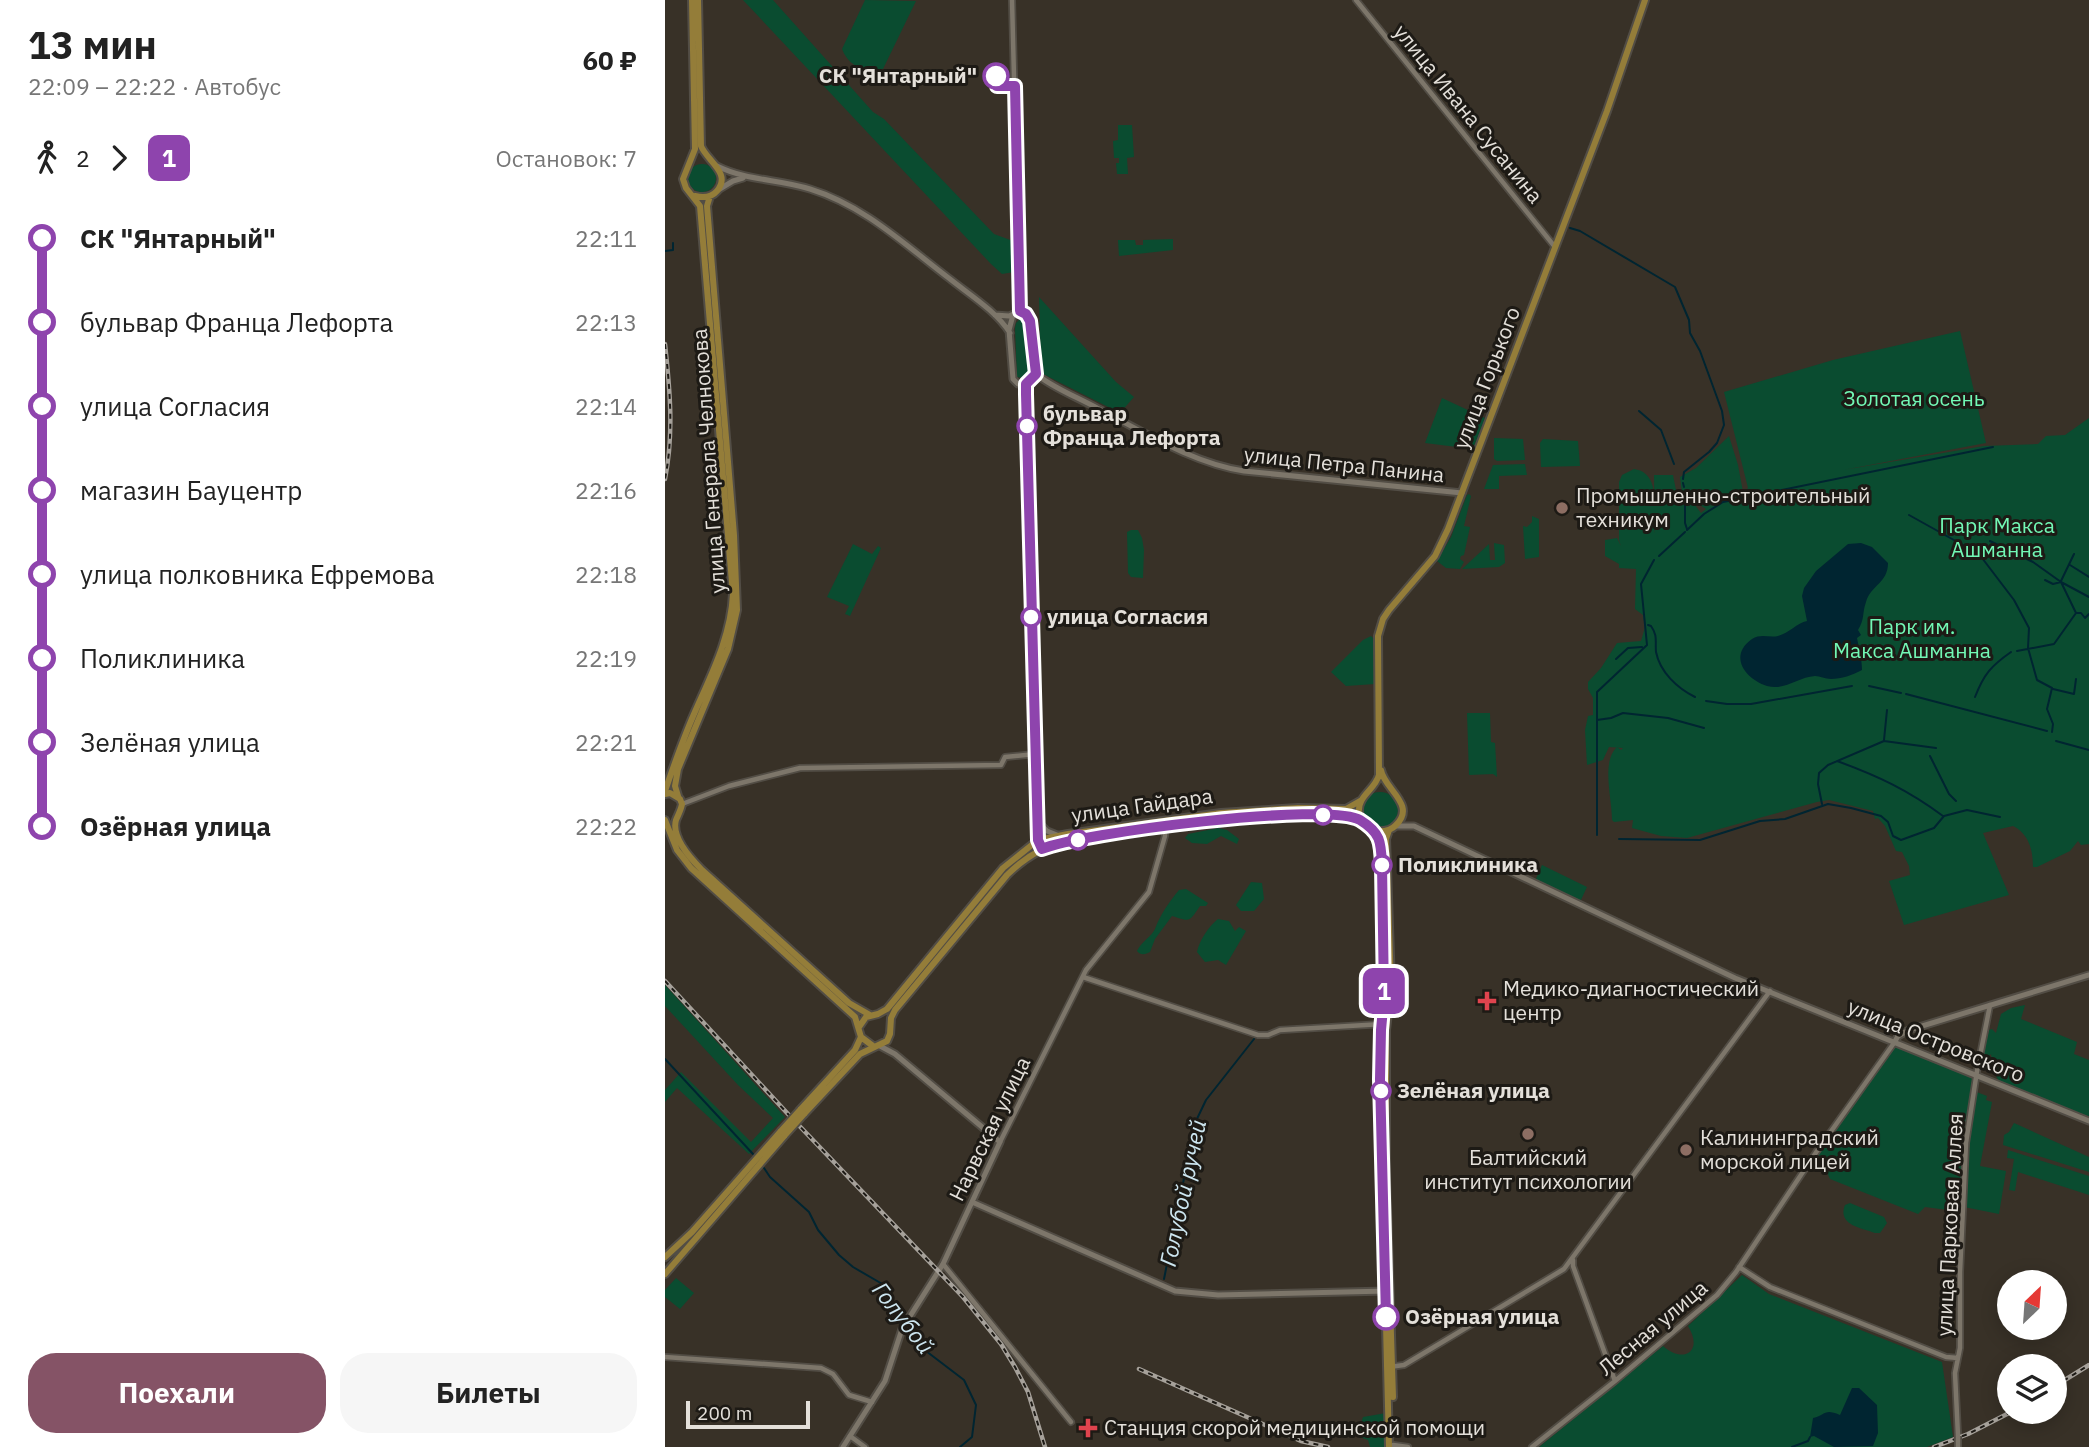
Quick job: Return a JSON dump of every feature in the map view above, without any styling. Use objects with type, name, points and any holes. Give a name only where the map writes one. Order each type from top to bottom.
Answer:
[{"type":"main road","name":"улица Генерала Челнокова","points":[[680,800],[665,792],[675,759],[721,652],[733,601],[700,206],[684,183],[684,173],[695,149],[692,0]]},
{"type":"main road","points":[[698,0],[701,143],[704,153],[722,178],[718,190]]},
{"type":"main road","name":"улица Горького","points":[[1372,790],[1377,781],[1380,762],[1380,629],[1389,610],[1440,548],[1556,248],[1645,0]]},
{"type":"main road","points":[[689,165],[702,159],[745,178],[777,181],[811,189],[859,210],[995,315],[1010,332]]},
{"type":"main road","points":[[693,195],[710,196],[733,181],[745,178]]},
{"type":"main road","name":"улица Генерала Челнокова","points":[[710,196],[707,206],[734,535],[737,610],[728,649],[678,769],[675,786],[680,800],[680,813],[675,825],[685,849],[702,870],[731,901],[855,1017],[859,1027]]},
{"type":"main road","points":[[995,315],[1013,315],[1020,311],[1026,314],[1030,321],[1036,374],[1026,384],[1018,384],[1013,379],[1010,332],[1013,315]]},
{"type":"main road","name":"улица Петра Панина","points":[[1036,374],[1140,430],[1196,458],[1219,466],[1244,471],[1462,493]]},
{"type":"main road","points":[[1026,384],[1037,821],[1038,840],[1042,849]]},
{"type":"main road","name":"улица Горького","points":[[1380,762],[1383,781],[1401,801],[1402,810]]},
{"type":"main road","points":[[1391,1446],[1381,843],[1373,830],[1362,821],[1359,812],[1361,800],[1372,790],[1383,788],[1394,793]]},
{"type":"main road","name":"улица Гайдара","points":[[859,1027],[862,1021],[892,1003],[1003,868],[1038,840],[1221,813],[1298,808],[1346,809],[1361,800]]},
{"type":"main road","points":[[1402,810],[1413,826],[1706,964],[1770,991]]},
{"type":"main road","points":[[1384,1024],[1391,985],[1386,839],[1401,818],[1402,810]]},
{"type":"main road","name":"улица Генерала Челнокова","points":[[680,813],[674,818],[665,819],[685,862],[849,1003],[874,1014]]},
{"type":"main road","name":"улица Гайдара","points":[[889,1037],[895,1010],[989,895],[1015,867],[1042,849],[1067,841],[1243,817],[1346,816],[1362,821]]},
{"type":"main road","points":[[1037,821],[1047,831],[1059,836]]},
{"type":"main road","points":[[1373,830],[1413,826]]},
{"type":"main road","points":[[1894,1043],[1905,1031],[2089,975]]},
{"type":"main road","name":"улица Островского","points":[[1770,991],[2089,1121]]},
{"type":"main road","points":[[874,1014],[884,1017],[890,1026]]},
{"type":"main road","points":[[665,1257],[692,1232],[783,1133],[855,1050],[861,1037],[859,1027]]},
{"type":"main road","points":[[861,1037],[895,1054],[1000,1142]]},
{"type":"main road","points":[[802,1112],[860,1054],[889,1037],[895,1054]]},
{"type":"main road","points":[[665,1274],[783,1133]]},
{"type":"main road","name":"Нарвская улица","points":[[843,1447],[885,1381],[897,1342],[943,1264],[1000,1142]]},
{"type":"main road","points":[[972,1202],[1175,1291],[1218,1295],[1388,1291]]},
{"type":"street","points":[[1012,0],[1020,311]]},
{"type":"street","name":"улица Ивана Сусанина","points":[[1356,0],[1556,248]]},
{"type":"street","points":[[680,800],[690,800],[729,786],[800,768],[1001,765],[1005,757],[1035,754]]},
{"type":"street","name":"Нарвская улица","points":[[1000,1142],[1090,964],[1149,891],[1165,828]]},
{"type":"street","points":[[1083,977],[1258,1035],[1288,1030],[1384,1024]]},
{"type":"street","points":[[1391,1367],[1404,1365],[1564,1269],[1770,991]]},
{"type":"street","name":"улица Парковая Аллея","points":[[1958,1447],[1955,1373],[1958,1358],[1966,1143],[1990,1005]]},
{"type":"street","name":"Лесная улица","points":[[1532,1447],[1702,1310],[1722,1290],[1894,1043]]},
{"type":"street","points":[[1573,1259],[1573,1266],[1615,1381]]},
{"type":"street","points":[[943,1264],[1071,1422]]},
{"type":"street","points":[[1739,1267],[1770,1287],[1946,1357],[1958,1358]]},
{"type":"street","points":[[665,1357],[821,1368],[830,1371],[845,1392],[873,1403]]},
{"type":"street","points":[[851,1436],[865,1447]]},
{"type":"street","points":[[1391,1446],[1408,1447]]},
{"type":"green space","points":[[743,0],[773,0],[873,112],[884,119],[994,234],[1013,241],[1014,272],[1002,274],[991,264]]},
{"type":"green space","points":[[865,0],[916,1],[883,69],[858,67],[842,49]]},
{"type":"green space","points":[[1118,125],[1132,125],[1134,157],[1127,158],[1128,174],[1117,174],[1116,163],[1119,163],[1119,158],[1114,158],[1113,141],[1118,140]]},
{"type":"green space","points":[[702,164],[712,168],[716,178],[712,188],[702,192],[692,188],[688,178],[692,168]]},
{"type":"green space","points":[[1173,239],[1173,250],[1119,256],[1118,240],[1135,240],[1136,245],[1143,245],[1143,240]]},
{"type":"green space","points":[[1039,297],[1116,382],[1134,397],[1120,413],[1041,373]]},
{"type":"green space","points":[[1020,319],[1025,319],[1028,324],[1029,373],[1026,379],[1017,377],[1015,328]]},
{"type":"green space","name":"Парк Макса Ашманна","points":[[1960,331],[1986,443],[1843,470],[1984,446],[2038,444],[2046,436],[2065,435],[2089,418],[2089,844],[2081,845],[2078,841],[2070,851],[2033,867],[2029,843],[2018,829],[2013,826],[1983,833],[2009,895],[1904,925],[1889,881],[1910,875],[1909,866],[1902,852],[1896,851],[1885,826],[1878,818],[1875,819],[1873,811],[1829,800],[1687,838],[1661,836],[1632,828],[1633,820],[1612,820],[1608,771],[1612,754],[1617,748],[1609,747],[1603,760],[1587,765],[1585,730],[1588,716],[1593,715],[1593,698],[1588,682],[1617,643],[1641,641],[1645,627],[1643,615],[1635,609],[1636,569],[1619,568],[1619,564],[1605,556],[1605,540],[1617,538],[1621,546],[1619,482],[1622,475],[1634,469],[1643,472],[1653,486],[1654,499],[1654,475],[1673,475],[1677,495],[1694,504],[1701,513],[1706,509],[1682,493],[1680,477],[1696,468],[1729,436],[1743,492],[1748,488],[1724,392],[1833,360]],"holes":[[[1743,492],[1735,496],[1710,506],[1718,497]]]},
{"type":"green space","points":[[1442,398],[1485,418],[1473,449],[1425,443]]},
{"type":"green space","points":[[1494,438],[1523,439],[1525,460],[1494,459]]},
{"type":"green space","points":[[1543,439],[1578,441],[1580,466],[1541,467],[1540,443]]},
{"type":"green space","points":[[1525,464],[1527,475],[1499,476],[1499,489],[1484,489],[1493,465]]},
{"type":"green space","points":[[1469,494],[1471,496],[1464,526],[1470,527],[1464,555],[1460,559],[1464,562],[1460,569],[1446,568],[1437,561],[1451,537]]},
{"type":"green space","points":[[1532,516],[1539,519],[1539,557],[1525,559],[1523,526],[1527,527],[1532,522]]},
{"type":"green space","points":[[1138,530],[1142,538],[1143,578],[1131,577],[1128,573],[1127,532]]},
{"type":"green space","points":[[1494,543],[1504,545],[1505,563],[1499,567],[1462,569],[1489,544],[1490,560],[1495,560]]},
{"type":"green space","points":[[853,544],[872,554],[878,546],[881,548],[850,616],[845,614],[849,606],[827,597]]},
{"type":"green space","points":[[1371,636],[1375,640],[1375,684],[1346,686],[1331,672],[1363,640]]},
{"type":"green space","points":[[1467,713],[1490,713],[1491,742],[1495,743],[1497,777],[1493,774],[1469,775]]},
{"type":"green space","points":[[1380,792],[1393,797],[1398,810],[1393,823],[1380,828],[1367,823],[1362,810],[1367,797]]},
{"type":"green space","points":[[1218,828],[1227,830],[1239,839],[1237,844],[1221,836],[1207,844],[1192,843],[1185,838],[1188,834]]},
{"type":"green space","points":[[1542,865],[1587,887],[1580,902],[1535,881]]},
{"type":"green space","points":[[1251,882],[1262,883],[1264,899],[1254,911],[1241,911],[1236,905]]},
{"type":"green space","points":[[1186,889],[1208,903],[1206,906],[1200,906],[1189,919],[1172,916],[1155,939],[1150,952],[1139,953],[1137,951],[1154,932],[1172,899],[1179,890]]},
{"type":"green space","points":[[1218,919],[1229,921],[1235,931],[1239,927],[1246,931],[1226,965],[1218,960],[1205,962],[1197,952],[1205,934]]},
{"type":"green space","points":[[665,985],[785,1117],[749,1154],[677,1088],[665,1102],[665,1090],[681,1072],[751,1142],[773,1118],[738,1085],[665,1006]]},
{"type":"green space","points":[[2025,1005],[2021,1019],[2077,1042],[2074,1054],[2089,1060],[2089,1117],[1999,1081],[1994,1073],[1991,1054],[1981,1066],[1989,1030],[1992,1029],[1996,1033],[2001,1014],[2011,1008]]},
{"type":"green space","points":[[1894,1043],[1976,1076],[1974,1091],[1987,1096],[1986,1100],[1992,1102],[1980,1166],[2006,1171],[1999,1214],[1964,1207],[1963,1212],[1925,1207],[1918,1214],[1830,1179],[1817,1151]]},
{"type":"green space","points":[[2014,1123],[2089,1157],[2089,1172],[2003,1145],[2004,1135]]},
{"type":"green space","points":[[2008,1150],[2089,1176],[2089,1195],[2018,1172],[2015,1191],[2009,1190],[2014,1159],[2007,1158]]},
{"type":"green space","points":[[1850,1203],[1884,1217],[1887,1223],[1880,1233],[1857,1227],[1847,1221],[1843,1212],[1845,1205]]},
{"type":"green space","points":[[1742,1275],[1769,1294],[1942,1362],[1953,1437],[1927,1447],[1539,1447],[1663,1346],[1678,1354],[1689,1352],[1694,1343],[1688,1326]]},
{"type":"green space","points":[[676,1278],[694,1293],[680,1309],[665,1297],[665,1290]]},
{"type":"green space","points":[[1386,1413],[1385,1447],[1370,1447],[1368,1440],[1357,1436],[1363,1417]]},
{"type":"water","points":[[1861,543],[1872,547],[1888,563],[1882,580],[1868,596],[1858,630],[1861,635],[1857,638],[1862,670],[1835,679],[1809,677],[1780,687],[1759,683],[1746,673],[1740,659],[1745,646],[1755,637],[1778,636],[1807,621],[1802,596],[1804,588],[1816,571],[1848,544]]},
{"type":"water","points":[[1852,1388],[1859,1388],[1877,1405],[1878,1433],[1873,1446],[1834,1447],[1814,1436],[1810,1437],[1813,1418],[1828,1412],[1840,1415]]},
{"type":"waterway","points":[[1570,228],[1580,231],[1675,287],[1689,320],[1690,333],[1700,351],[1722,411],[1724,425],[1717,443],[1684,472],[1683,479]]},
{"type":"waterway","points":[[665,251],[673,250],[673,243]]},
{"type":"waterway","points":[[1639,411],[1661,430],[1674,464]]},
{"type":"waterway","points":[[1687,530],[1704,514],[1723,502],[1993,447]]},
{"type":"waterway","points":[[1683,483],[1684,487]]},
{"type":"waterway","points":[[1685,499],[1687,529]]},
{"type":"waterway","points":[[1909,515],[1979,554],[2014,600],[2029,628],[2028,648],[2037,680],[2052,688],[2047,709],[2053,724],[2052,732]]},
{"type":"waterway","points":[[1659,556],[1685,532]]},
{"type":"waterway","points":[[1990,541],[2033,562],[2061,582],[2076,613],[2054,644],[2017,651]]},
{"type":"waterway","points":[[2061,581],[2074,554]]},
{"type":"waterway","points":[[1597,835],[1597,692],[1647,645],[1641,584],[1654,560]]},
{"type":"waterway","points":[[2070,565],[2089,577]]},
{"type":"waterway","points":[[2045,580],[2053,584],[2061,582],[2089,597]]},
{"type":"waterway","points":[[2076,613],[2081,613],[2085,618],[2089,614]]},
{"type":"waterway","points":[[1648,625],[1655,633],[1656,652],[1665,673],[1695,697]]},
{"type":"waterway","points":[[1616,659],[1628,648],[1642,647]]},
{"type":"waterway","points":[[1975,697],[1989,671],[2011,652]]},
{"type":"waterway","points":[[2053,689],[2074,694],[2076,679]]},
{"type":"waterway","points":[[1706,701],[1751,704],[1852,686]]},
{"type":"waterway","points":[[1869,686],[1901,693]]},
{"type":"waterway","points":[[1906,694],[2047,731]]},
{"type":"waterway","points":[[1884,740],[1887,710]]},
{"type":"waterway","points":[[1597,720],[1623,713],[1668,718],[1704,728]]},
{"type":"waterway","points":[[1822,804],[1819,773],[1828,765],[1884,741],[1936,748]]},
{"type":"waterway","points":[[2056,741],[2089,750]]},
{"type":"waterway","points":[[1930,756],[1949,794],[1956,801]]},
{"type":"waterway","points":[[1837,761],[1892,784],[1943,816]]},
{"type":"waterway","points":[[1619,839],[1700,840],[1760,821],[1785,819],[1828,804],[1881,816],[1888,822],[1893,836],[1901,840],[1934,828],[1944,816],[1967,810],[2000,817]]},
{"type":"waterway","name":"Голубой ручей","points":[[1164,1279],[1195,1123],[1206,1100],[1254,1039]]},
{"type":"waterway","name":"Голубой","points":[[665,1059],[753,1154]]},
{"type":"waterway","name":"Голубой","points":[[764,1168],[770,1177],[809,1212],[818,1230],[839,1255],[853,1267],[884,1285],[889,1299],[926,1351],[964,1380],[976,1405],[972,1437],[960,1447]]},
{"type":"waterway","points":[[1792,1447],[1808,1441],[1810,1437]]},
{"type":"railway","points":[[665,344],[670,395],[665,479]]},
{"type":"railway","points":[[665,981],[963,1297],[1001,1344],[1015,1367],[1028,1392],[1045,1447]]},
{"type":"railway","points":[[2067,1379],[2089,1365]]},
{"type":"railway","points":[[1139,1369],[1301,1441],[1328,1447]]},
{"type":"railway","points":[[1934,1447],[1997,1419]]},
{"type":"bus line","name":"1","points":[[996,76],[997,86],[1015,86],[1020,311],[1026,314],[1030,321],[1036,374],[1034,379],[1026,384],[1026,394],[1038,840],[1042,849],[1057,843],[1092,837],[1184,824],[1282,815],[1350,817],[1362,821],[1377,834],[1381,843],[1382,865],[1384,997],[1380,1079],[1386,1317]]},
{"type":"place","name":"СК \"Янтарный\"","points":[[996,76]]},
{"type":"place","name":"бульвар Франца Лефорта","points":[[1027,426]]},
{"type":"place","name":"Промышленно-строительный техникум","points":[[1562,508]]},
{"type":"place","name":"улица Согласия","points":[[1031,617]]},
{"type":"place","name":"Поликлиника","points":[[1382,865]]},
{"type":"place","name":"Медико-диагностический центр","points":[[1487,1001]]},
{"type":"place","name":"Зелёная улица","points":[[1381,1091]]},
{"type":"place","name":"Балтийский институт психологии","points":[[1528,1134]]},
{"type":"place","name":"Калининградский морской лицей","points":[[1686,1150]]},
{"type":"place","name":"Озёрная улица","points":[[1386,1317]]},
{"type":"place","name":"Станция скорой медицинской помощи","points":[[1088,1428]]},
{"type":"park label","name":"Золотая осень","points":[[1914,399]]},
{"type":"park label","name":"Парк им. Макса Ашманна","points":[[1912,639]]}]
